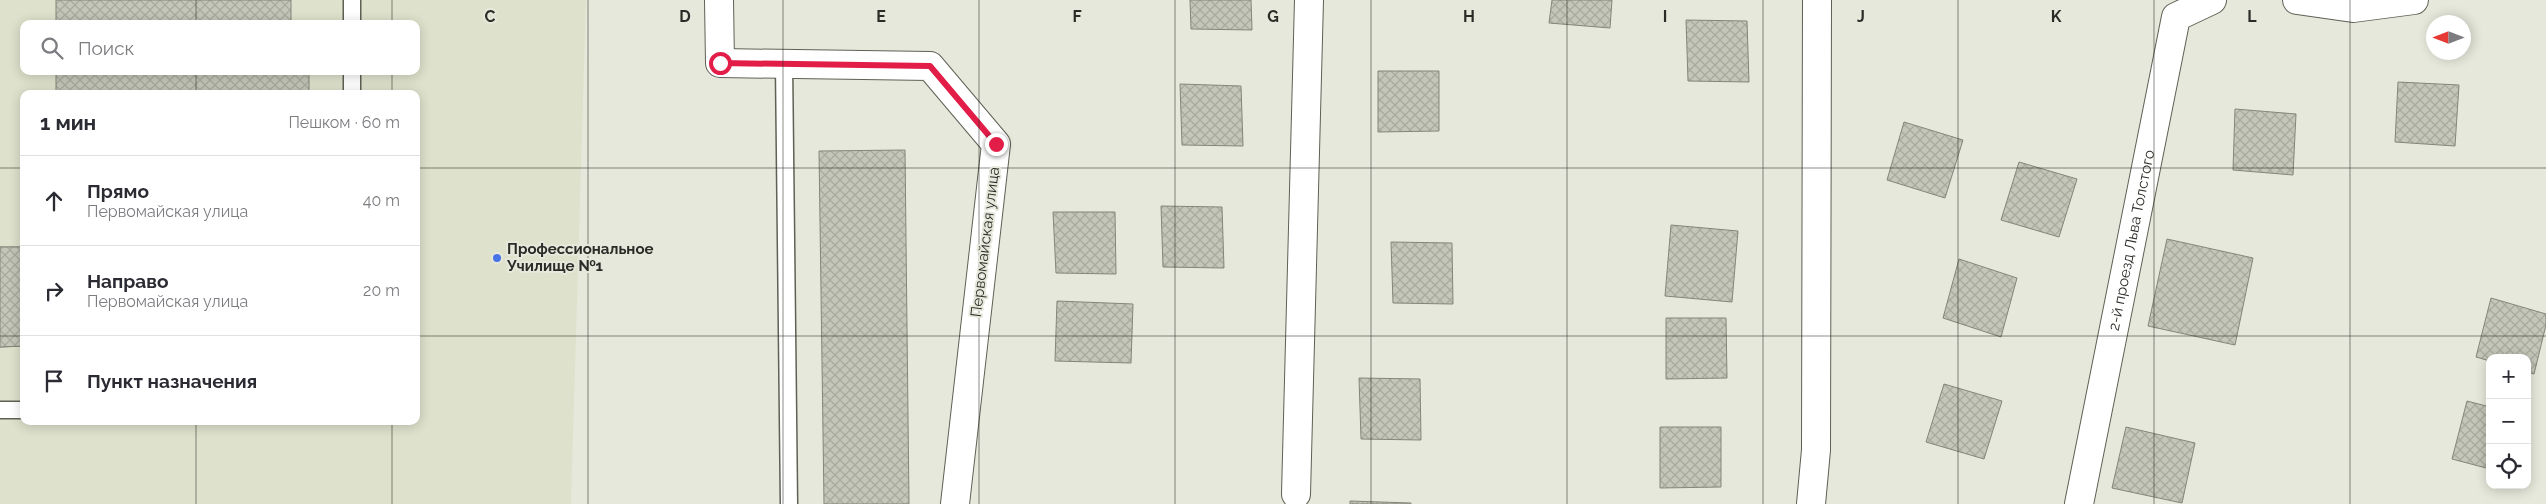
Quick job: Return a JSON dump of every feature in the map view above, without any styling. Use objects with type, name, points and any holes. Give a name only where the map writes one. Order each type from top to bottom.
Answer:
[{"type":"street","name":"Первомайская улица","points":[[719,0],[720,63],[930,66],[996,144],[955,504]]},
{"type":"street","points":[[1296,494],[1309,0]]},
{"type":"street","points":[[1811,504],[1816,441],[1817,0]]},
{"type":"street","name":"2-й проезд Льва Толстого","points":[[2079,504],[2176,16],[2212,0]]},
{"type":"street","points":[[2297,0],[2353,8],[2414,0]]},
{"type":"lane","points":[[352,0],[352,20]]},
{"type":"lane","points":[[784,64],[789,504]]},
{"type":"lane","points":[[352,75],[352,90]]},
{"type":"lane","points":[[0,410],[20,410]]},
{"type":"shaded area","name":"Профессиональное Училище №1","points":[[0,0],[586,0],[571,504],[0,504]]},
{"type":"building","points":[[56,0],[291,0],[291,20],[56,20]]},
{"type":"building","points":[[1190,0],[1251,0],[1252,30],[1191,29]]},
{"type":"building","points":[[1552,0],[1612,0],[1610,28],[1549,23]]},
{"type":"building","points":[[1686,20],[1747,21],[1749,82],[1688,81]]},
{"type":"building","points":[[1378,71],[1439,71],[1439,131],[1378,132]]},
{"type":"building","points":[[56,75],[309,75],[309,90],[56,90]]},
{"type":"building","points":[[2398,82],[2459,85],[2455,146],[2395,142]]},
{"type":"building","points":[[1180,84],[1241,86],[1243,146],[1182,145]]},
{"type":"building","points":[[2235,109],[2296,114],[2293,175],[2233,170]]},
{"type":"building","points":[[1904,122],[1963,140],[1945,198],[1887,180]]},
{"type":"building","points":[[905,150],[909,504],[824,504],[819,151]]},
{"type":"building","points":[[2019,162],[2077,179],[2059,237],[2001,220]]},
{"type":"building","points":[[1161,206],[1222,207],[1224,268],[1163,267]]},
{"type":"building","points":[[1053,212],[1115,212],[1116,274],[1056,273]]},
{"type":"building","points":[[1671,225],[1738,231],[1732,302],[1665,296]]},
{"type":"building","points":[[2167,239],[2253,258],[2235,345],[2148,326]]},
{"type":"building","points":[[1391,242],[1452,243],[1453,304],[1393,303]]},
{"type":"building","points":[[0,247],[20,247],[20,346],[0,347]]},
{"type":"building","points":[[0,247],[20,247],[20,346],[0,347]]},
{"type":"building","points":[[1959,259],[2017,278],[2001,337],[1943,318]]},
{"type":"building","points":[[2491,298],[2546,314],[2546,325],[2534,374],[2531,373],[2531,354],[2486,354],[2486,360],[2476,357]]},
{"type":"building","points":[[1057,301],[1133,304],[1131,363],[1055,361]]},
{"type":"building","points":[[1666,318],[1726,318],[1727,378],[1666,379]]},
{"type":"building","points":[[1359,378],[1420,379],[1421,440],[1361,439]]},
{"type":"building","points":[[1944,384],[2002,401],[1984,459],[1926,442]]},
{"type":"building","points":[[2467,401],[2486,406],[2486,468],[2452,459]]},
{"type":"building","points":[[1660,427],[1721,427],[1721,487],[1660,488]]},
{"type":"building","points":[[2126,427],[2195,443],[2182,503],[2112,488]]},
{"type":"building","points":[[1350,501],[1411,503],[1411,504],[1350,504]]},
{"type":"place","name":"Профессиональное Училище №1","points":[[497,258]]},
{"type":"route","points":[[720,63],[930,66],[996,144]]}]
